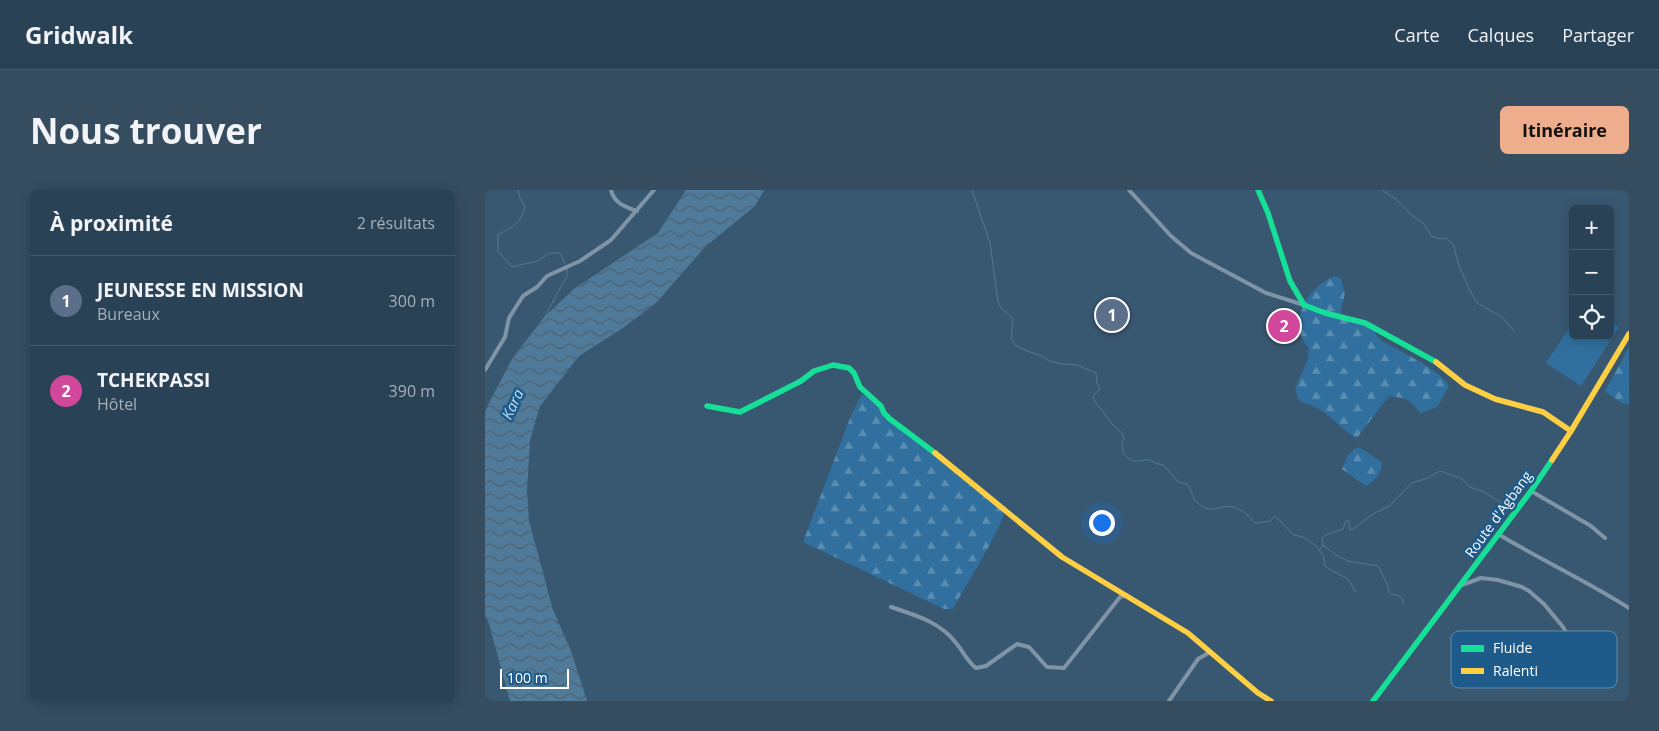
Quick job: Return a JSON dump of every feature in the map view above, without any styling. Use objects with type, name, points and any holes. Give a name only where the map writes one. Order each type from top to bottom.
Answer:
[{"type":"street","points":[[611,190],[614,199],[620,205],[637,211]]},
{"type":"street","points":[[486,368],[505,336],[512,311],[523,296],[537,287],[547,276],[581,261],[611,240],[654,190]]},
{"type":"street","points":[[1129,190],[1171,236],[1191,252],[1265,293],[1325,313],[1365,323],[1437,363],[1465,385],[1495,399],[1543,412],[1571,431]]},
{"type":"street","points":[[1258,190],[1268,213],[1290,281],[1304,305]]},
{"type":"street","name":"Route d'Agbang","points":[[1373,701],[1531,491],[1571,431],[1629,334]]},
{"type":"street","points":[[707,406],[740,412],[801,381],[814,372],[833,365],[849,368],[854,373],[860,387],[881,406],[890,419],[952,466],[1062,557],[1170,621],[1271,701]]},
{"type":"street","points":[[1531,491],[1591,526],[1605,538]]},
{"type":"street","points":[[1499,534],[1544,561],[1585,581],[1629,608]]},
{"type":"street","points":[[1462,585],[1481,578],[1499,580],[1522,587],[1544,604],[1565,631]]},
{"type":"street","points":[[891,607],[929,621],[945,631],[957,644],[969,663],[975,668],[986,666],[1017,644],[1029,647],[1047,667],[1064,668],[1120,597],[1127,595]]},
{"type":"street","points":[[1169,701],[1198,659],[1210,652]]},
{"type":"green space","points":[[1334,276],[1341,279],[1345,293],[1339,318],[1356,322],[1374,330],[1382,341],[1419,361],[1445,380],[1449,386],[1437,407],[1420,413],[1407,400],[1389,396],[1357,438],[1348,433],[1322,411],[1299,401],[1295,389],[1307,361],[1309,349],[1303,339],[1300,317],[1303,307],[1315,289]]},
{"type":"green space","points":[[1614,324],[1619,327],[1614,335]]},
{"type":"green space","points":[[1569,328],[1569,340],[1611,340],[1581,386],[1546,363]]},
{"type":"green space","points":[[1629,347],[1629,405],[1620,402],[1605,391]]},
{"type":"green space","points":[[862,394],[879,406],[914,439],[1004,511],[991,543],[953,609],[944,609],[803,542],[850,418]]},
{"type":"green space","points":[[1357,447],[1382,463],[1381,470],[1377,476],[1366,486],[1342,469],[1348,455]]},
{"type":"water","name":"Kara","points":[[686,190],[764,190],[755,206],[705,247],[657,302],[623,328],[579,356],[540,406],[530,440],[527,490],[529,521],[553,610],[571,651],[587,701],[510,701],[488,620],[485,616],[485,412],[512,359],[545,316],[574,289],[658,233]]},
{"type":"waterway","points":[[518,190],[525,207],[521,218],[512,227],[498,235],[498,251],[512,267],[537,261],[550,253],[560,253],[567,268],[567,276],[545,316]]},
{"type":"waterway","points":[[972,190],[990,243],[998,302],[1001,308],[1013,319],[1011,338],[1015,345],[1042,356],[1049,361],[1077,365],[1096,373],[1100,389],[1093,396],[1094,400],[1112,424],[1122,433],[1124,439],[1122,449],[1130,460],[1149,460],[1164,465],[1178,482],[1187,484],[1195,500],[1208,509],[1228,506],[1236,508],[1255,523],[1270,521],[1275,516],[1294,535],[1303,537],[1316,546],[1323,555],[1325,566],[1348,579],[1356,592]]},
{"type":"waterway","points":[[1382,190],[1397,200],[1409,213],[1424,224],[1431,236],[1440,239],[1445,238],[1453,244],[1459,265],[1477,303],[1502,317],[1514,331]]},
{"type":"waterway","points":[[1320,549],[1323,546],[1322,538],[1343,529],[1346,521],[1349,521],[1350,530],[1353,529],[1373,514],[1389,506],[1412,483],[1428,478],[1440,471],[1462,479],[1470,487],[1484,492],[1506,506]]},
{"type":"waterway","points":[[1323,545],[1348,561],[1378,566],[1390,594],[1397,595],[1403,600],[1403,604]]},
{"type":"traffic: fast","points":[[1258,190],[1268,213],[1290,281],[1304,305],[1325,313],[1365,323],[1436,362]]},
{"type":"traffic: fast","points":[[707,406],[740,412],[801,381],[814,371],[833,365],[849,368],[854,373],[860,387],[881,406],[884,413],[890,419],[935,453]]},
{"type":"traffic: fast","points":[[1373,701],[1531,491],[1552,460]]},
{"type":"traffic: slow","points":[[1552,460],[1629,334]]},
{"type":"traffic: slow","points":[[1436,362],[1465,385],[1495,399],[1543,412],[1571,431]]},
{"type":"traffic: slow","points":[[935,453],[1062,557],[1188,633],[1258,693],[1271,701]]},
{"type":"place","name":"JEUNESSE EN MISSION","points":[[1112,315]]},
{"type":"place","name":"TCHEKPASSI","points":[[1284,326]]}]
